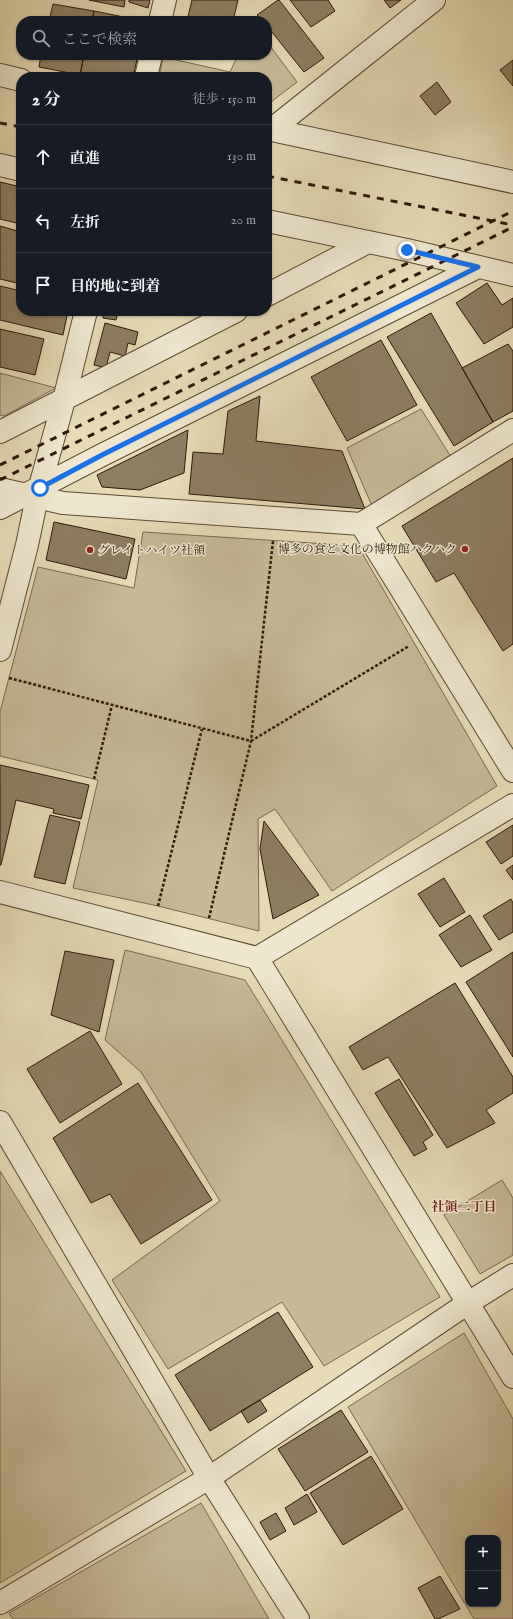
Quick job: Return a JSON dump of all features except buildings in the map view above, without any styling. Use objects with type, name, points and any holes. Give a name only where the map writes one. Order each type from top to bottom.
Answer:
[{"type":"street","points":[[161,16],[165,0]]},
{"type":"street","points":[[272,127],[434,0]]},
{"type":"street","points":[[147,72],[150,60]]},
{"type":"street","points":[[0,75],[16,79]]},
{"type":"street","points":[[272,130],[510,178]]},
{"type":"street","points":[[0,165],[16,169]]},
{"type":"street","points":[[272,222],[513,275]]},
{"type":"street","points":[[272,292],[368,242]]},
{"type":"street","points":[[0,508],[34,493],[102,455],[478,267]]},
{"type":"street","points":[[0,650],[27,545],[34,493],[64,400],[85,316]]},
{"type":"street","points":[[0,432],[226,316]]},
{"type":"street","points":[[0,489],[34,493],[63,503],[361,524],[513,430]]},
{"type":"street","points":[[361,524],[513,771]]},
{"type":"street","points":[[258,958],[513,806]]},
{"type":"street","points":[[0,892],[258,958],[513,1377]]},
{"type":"street","points":[[0,1122],[210,1478],[298,1619]]},
{"type":"street","points":[[0,1603],[210,1478],[468,1303],[513,1276]]},
{"type":"path","points":[[209,918],[251,741],[273,540]]},
{"type":"path","points":[[9,678],[251,741],[414,643]]},
{"type":"path","points":[[94,779],[112,705]]},
{"type":"path","points":[[158,906],[202,728]]},
{"type":"shaded area","points":[[272,49],[297,82],[272,101],[272,72],[230,72],[236,60],[272,60]]},
{"type":"shaded area","points":[[162,60],[176,60],[230,72],[160,72]]},
{"type":"shaded area","points":[[0,373],[56,388],[4,416],[0,415]]},
{"type":"shaded area","points":[[421,409],[451,457],[372,506],[347,448]]},
{"type":"shaded area","points":[[143,532],[358,546],[497,786],[332,891],[275,809],[258,819],[259,931],[158,906],[73,888],[98,780],[0,756],[0,712],[38,567],[134,588]]},
{"type":"shaded area","points":[[125,950],[245,980],[440,1297],[324,1366],[282,1302],[168,1369],[112,1280],[220,1201],[141,1072],[105,1040]]},
{"type":"shaded area","points":[[0,1171],[186,1471],[0,1583]]},
{"type":"shaded area","points":[[502,1180],[513,1198],[513,1255],[480,1274],[444,1215]]},
{"type":"shaded area","points":[[464,1333],[513,1419],[513,1619],[474,1619],[467,1607],[501,1607],[501,1535],[465,1535],[465,1604],[348,1407]]},
{"type":"shaded area","points":[[201,1503],[269,1619],[13,1619],[9,1613]]},
{"type":"railway","points":[[0,123],[16,126]]},
{"type":"railway","points":[[272,177],[513,225]]},
{"type":"railway","points":[[0,465],[513,211]]},
{"type":"railway","points":[[0,480],[513,227]]},
{"type":"place","name":"博多の食と文化の博物館ハクハク","points":[[465,549]]},
{"type":"place","name":"グレイトハイツ社領","points":[[90,550]]},
{"type":"district","name":"社領二丁目","points":[[464,1207]]},
{"type":"route","points":[[40,488],[66,473],[478,267],[407,250]]}]
